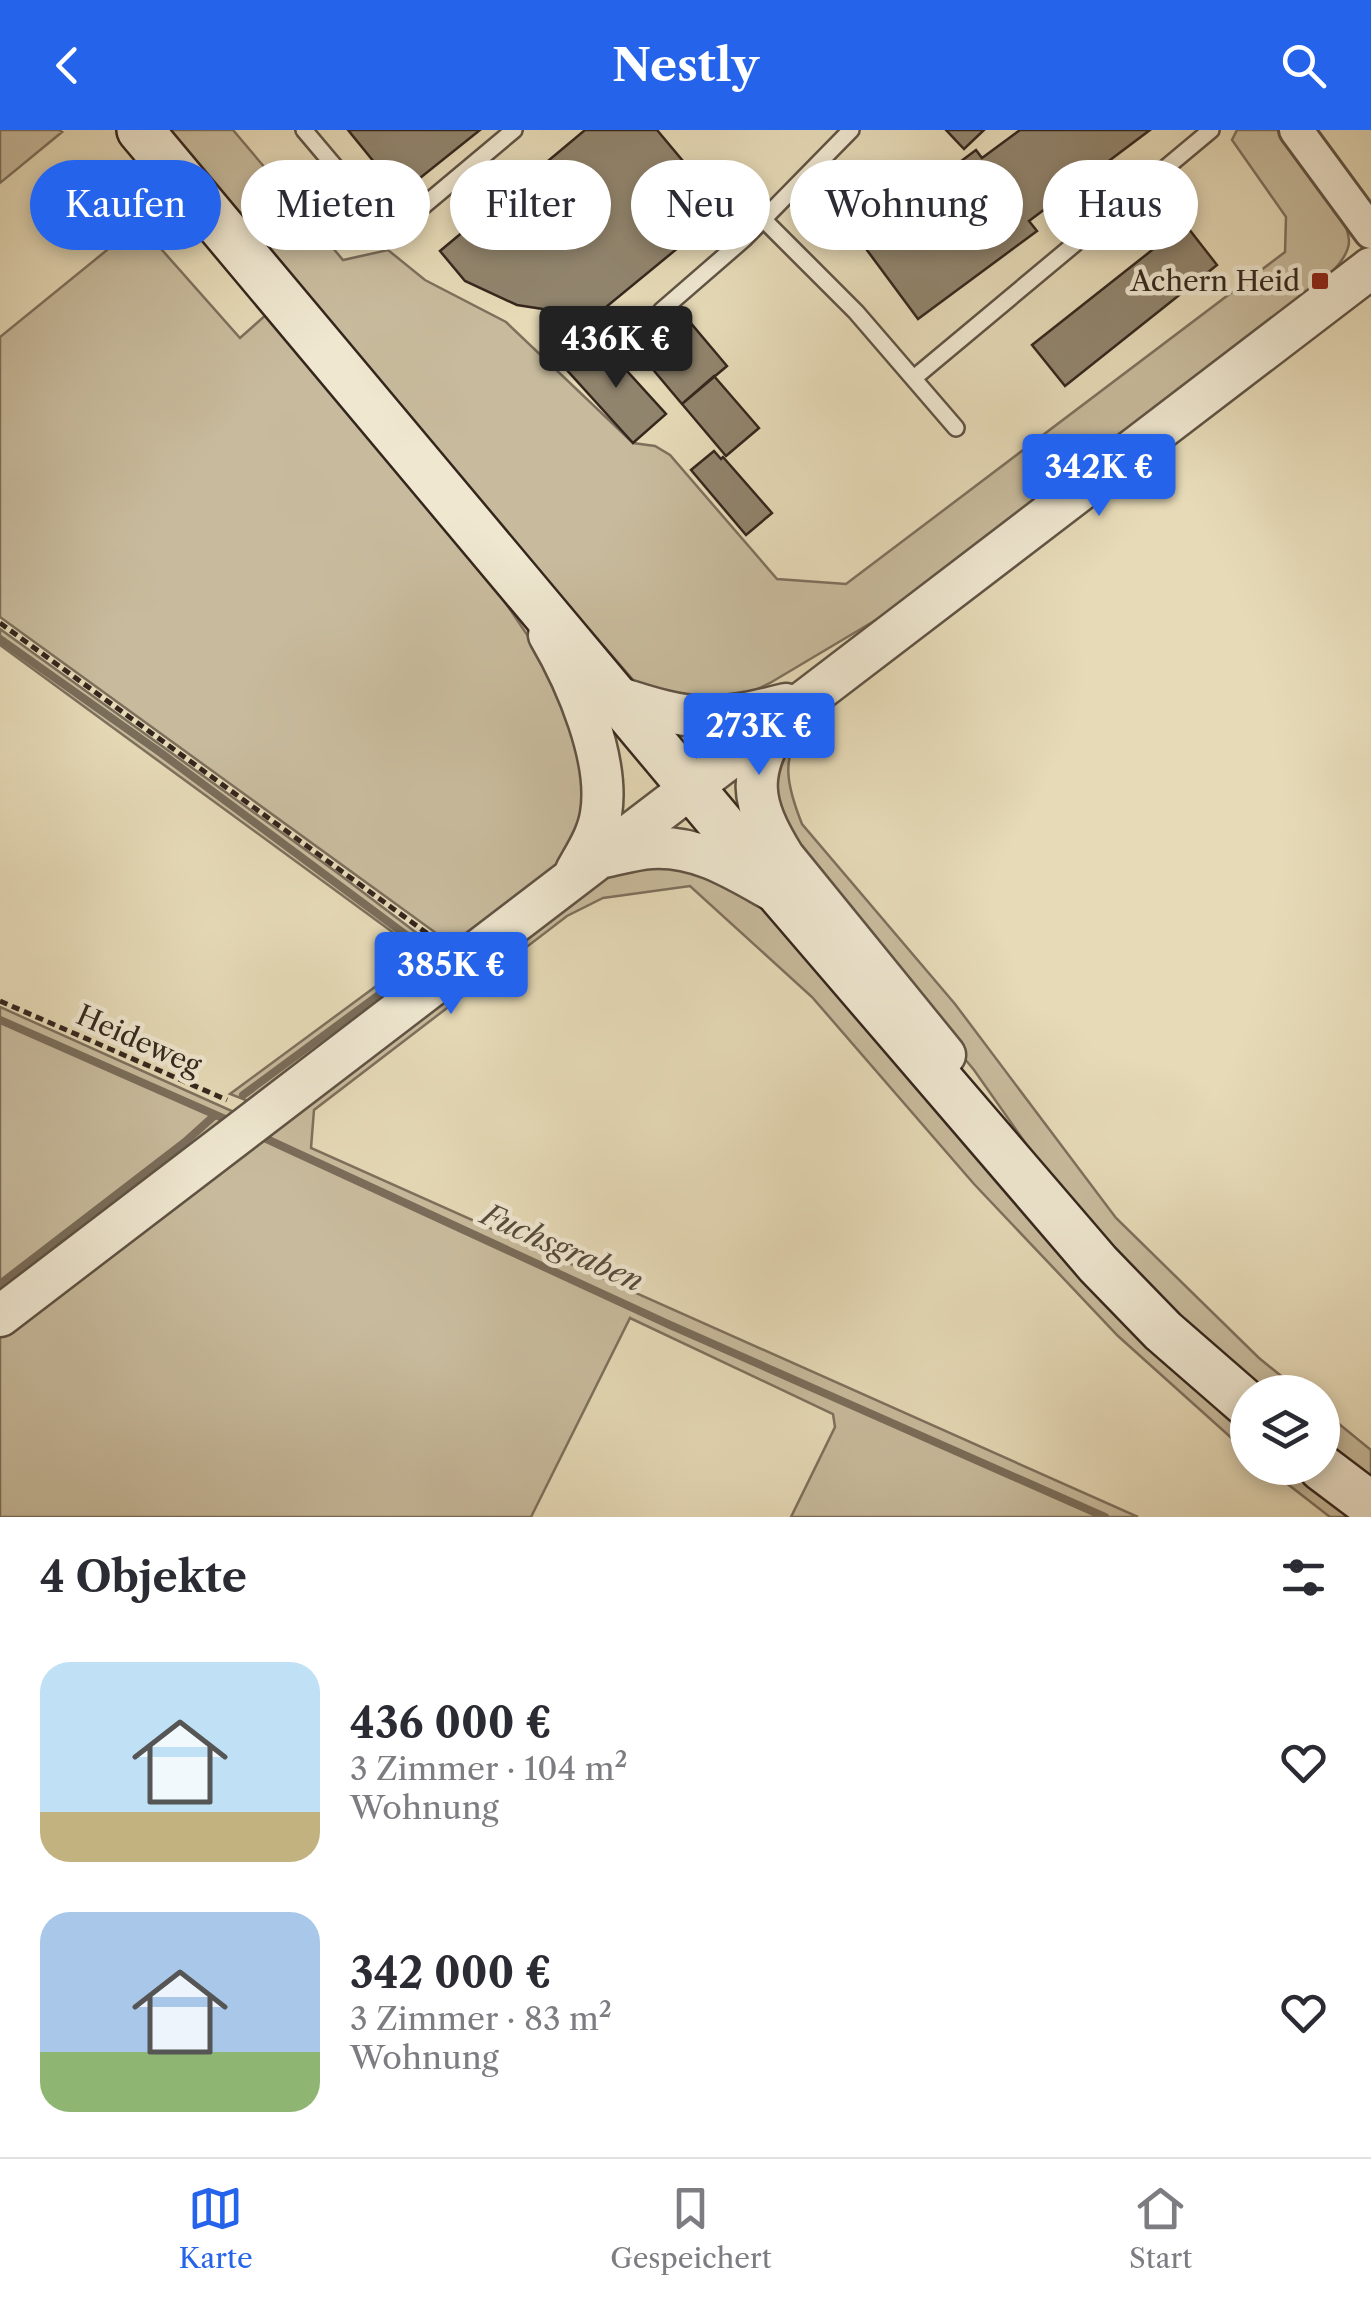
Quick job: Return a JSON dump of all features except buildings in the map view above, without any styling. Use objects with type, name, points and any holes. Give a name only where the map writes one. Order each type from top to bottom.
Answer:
[{"type":"main road","points":[[140,130],[782,896],[1098,1264],[1163,1330],[1230,1389]]},
{"type":"main road","points":[[1340,1482],[1371,1505]]},
{"type":"street","points":[[1296,130],[1371,232]]},
{"type":"street","points":[[0,1316],[1371,268]]},
{"type":"street","points":[[520,584],[568,668],[600,766],[602,811],[586,869]]},
{"type":"street","points":[[618,697],[692,718],[734,718],[794,707]]},
{"type":"street","points":[[794,707],[765,745],[756,798],[766,827],[784,858],[957,1070],[992,1140]]},
{"type":"street","points":[[586,869],[651,848],[695,852],[722,862],[782,896]]},
{"type":"lane","points":[[304,130],[392,233],[514,130]]},
{"type":"lane","points":[[770,212],[850,130]]},
{"type":"lane","points":[[914,378],[1211,130]]},
{"type":"lane","points":[[770,228],[856,312],[956,428]]},
{"type":"lane","points":[[661,312],[729,250]]},
{"type":"path","points":[[0,623],[465,962]]},
{"type":"path","name":"Heideweg","points":[[0,1001],[248,1109],[250,1126]]},
{"type":"shaded area","points":[[0,130],[59,130],[62,132],[0,183]]},
{"type":"shaded area","points":[[158,130],[233,130],[258,160],[241,160],[241,226],[221,203],[221,160],[184,160]]},
{"type":"shaded area","points":[[1237,130],[1281,130],[1332,198],[1346,228],[1348,247],[1323,281],[901,605],[770,683],[726,704],[668,704],[634,681],[262,250],[335,250],[343,260],[388,250],[425,280],[506,322],[633,443],[655,446],[670,455],[777,579],[846,584],[1285,252],[1286,217],[1232,140]]},
{"type":"shaded area","points":[[107,250],[162,250],[240,338],[268,313],[494,586],[553,673],[571,707],[590,803],[569,854],[538,887],[458,949],[0,617],[0,337]]},
{"type":"shaded area","points":[[0,629],[447,956],[262,1098],[248,1101],[230,1094],[421,953],[0,645]]},
{"type":"shaded area","points":[[801,721],[788,773],[802,824],[955,1004],[1116,1218],[1280,1375],[1241,1375],[1144,1286],[1036,1158],[974,1070],[802,863],[772,817],[774,750]]},
{"type":"shaded area","points":[[694,864],[762,905],[1230,1405],[1230,1437],[1118,1336],[974,1184],[812,997],[690,886],[603,898],[567,916],[314,1110],[311,1148],[1138,1517],[791,1517],[835,1427],[833,1414],[630,1318],[531,1517],[0,1517],[0,1332],[598,879],[620,870]]},
{"type":"shaded area","points":[[0,1007],[234,1112],[237,1118],[0,1299]]},
{"type":"shaded area","points":[[1340,1425],[1371,1450],[1371,1484],[1340,1459]]},
{"type":"shaded area","points":[[1289,1485],[1324,1485],[1366,1517],[1330,1517]]},
{"type":"waterway","points":[[0,639],[433,955],[243,1095]]},
{"type":"waterway","name":"Fuchsgraben","points":[[0,1020],[234,1123]]},
{"type":"waterway","points":[[0,1284],[215,1115]]},
{"type":"waterway","name":"Fuchsgraben","points":[[260,1136],[670,1325],[1105,1517]]},
{"type":"place","name":"Achern Heid","points":[[1320,281]]}]
